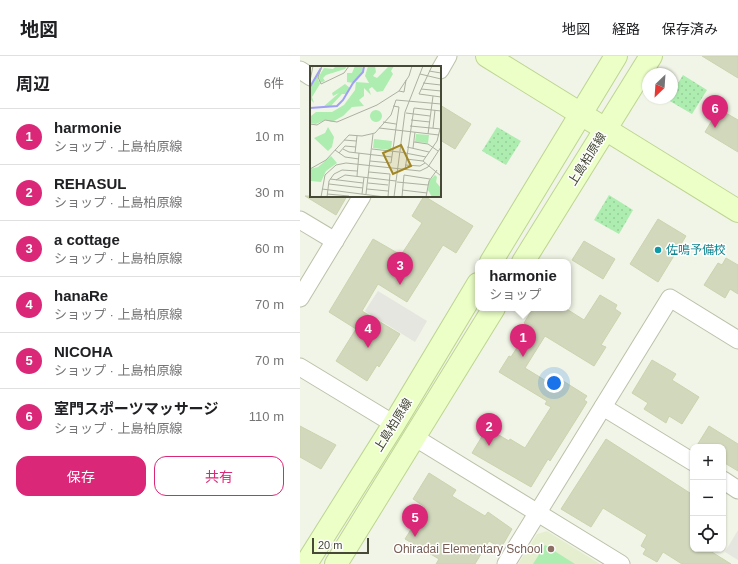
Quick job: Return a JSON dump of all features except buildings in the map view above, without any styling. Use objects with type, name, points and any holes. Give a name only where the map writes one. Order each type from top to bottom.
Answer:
[{"type":"street","points":[[441,68],[448,56]]},
{"type":"street","points":[[487,56],[738,211]]},
{"type":"street","points":[[493,259],[616,56]]},
{"type":"street","name":"上島柏原線","points":[[525,259],[651,56]]},
{"type":"street","points":[[300,70],[310,76]]},
{"type":"street","points":[[300,298],[361,197]]},
{"type":"street","points":[[300,220],[335,241]]},
{"type":"street","name":"上島柏原線","points":[[306,564],[394,424],[475,289]]},
{"type":"street","points":[[506,564],[670,298],[738,340]]},
{"type":"street","name":"上島柏原線","points":[[336,564],[492,311]]},
{"type":"street","points":[[300,367],[394,424]]},
{"type":"street","points":[[603,407],[690,460]]},
{"type":"street","points":[[414,437],[621,564]]},
{"type":"street","points":[[726,482],[738,490]]},
{"type":"shaded area","points":[[378,291],[427,321],[415,342],[365,311]]},
{"type":"shaded area","points":[[738,530],[738,560],[725,552]]},
{"type":"shaded area","name":"Ohiradai Elementary School","points":[[547,531],[600,564],[518,564],[537,534]]},
{"type":"green space","points":[[683,75],[707,90],[692,114],[675,104],[678,104],[678,83]]},
{"type":"green space","points":[[497,127],[521,141],[506,165],[482,151]]},
{"type":"green space","points":[[609,195],[633,210],[619,234],[594,220]]},
{"type":"green space","points":[[545,545],[575,564],[533,564]]},
{"type":"place","name":"室門スポーツマッサージ","points":[[715,128]]},
{"type":"place","name":"佐鳴予備校","points":[[658,250]]},
{"type":"place","name":"a cottage","points":[[400,285]]},
{"type":"place","name":"hanaRe","points":[[368,348]]},
{"type":"place","name":"harmonie","points":[[523,357]]},
{"type":"place","name":"REHASUL","points":[[489,446]]},
{"type":"place","name":"NICOHA","points":[[415,537]]},
{"type":"place","name":"Ohiradai Elementary School","points":[[551,549]]}]
